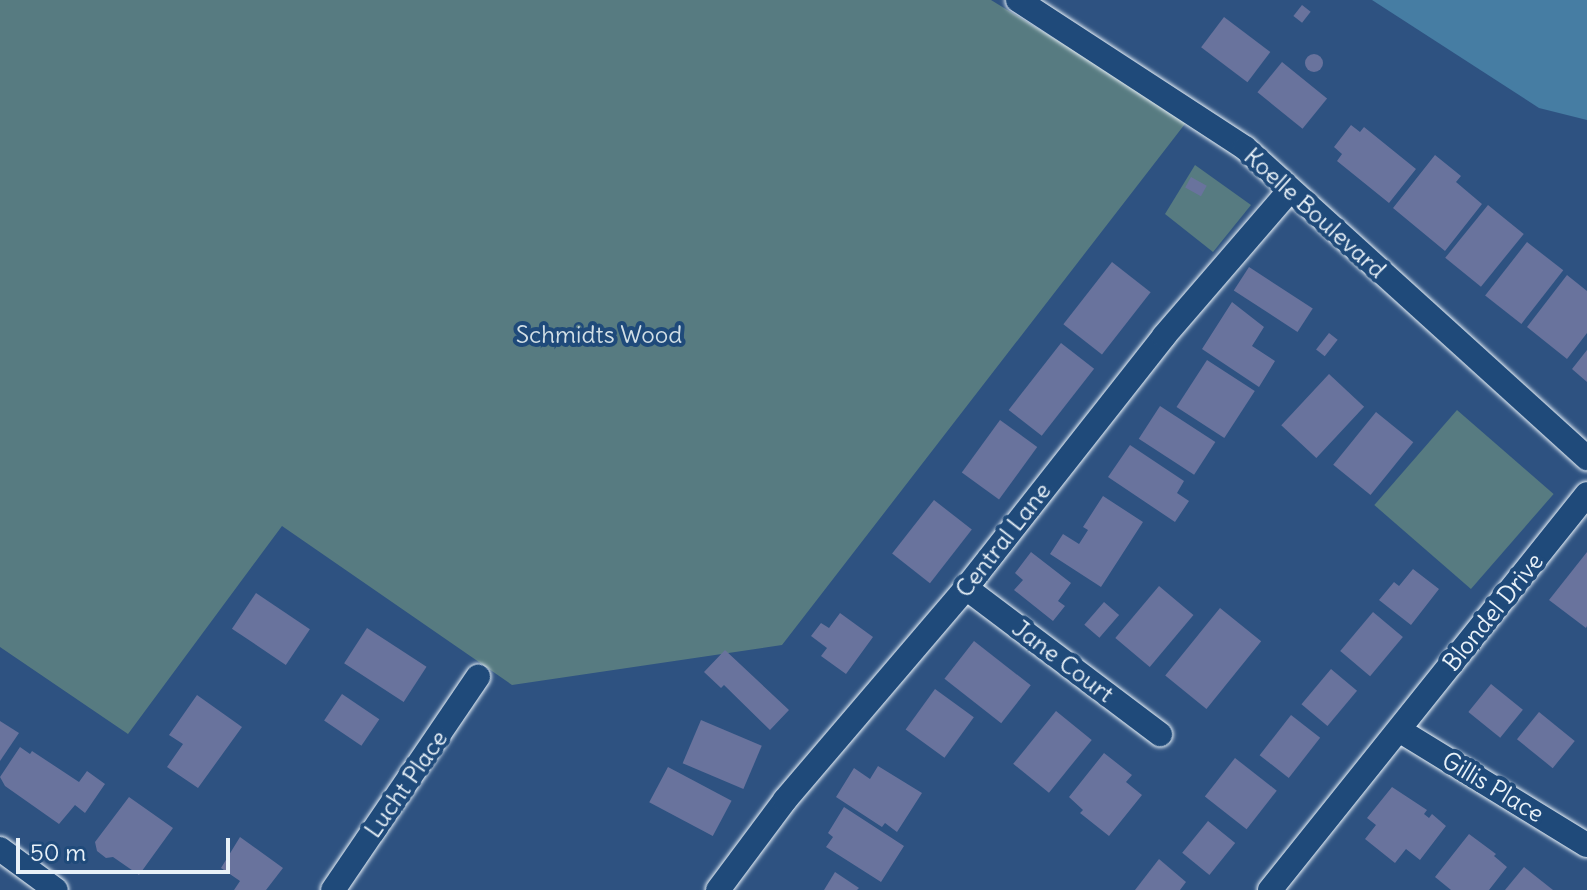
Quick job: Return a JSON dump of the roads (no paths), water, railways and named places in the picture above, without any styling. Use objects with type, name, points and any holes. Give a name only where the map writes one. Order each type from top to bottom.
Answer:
[{"type":"street","name":"Koelle Boulevard","points":[[1018,0],[1245,148],[1587,458]]},
{"type":"street","name":"Central Lane","points":[[718,890],[785,800],[966,588],[1164,336],[1289,191]]},
{"type":"street","name":"Blondel Drive","points":[[1270,890],[1587,494]]},
{"type":"street","name":"Jane Court","points":[[966,588],[1160,734]]},
{"type":"street","name":"Lucht Place","points":[[333,890],[478,677]]},
{"type":"street","name":"Gillis Place","points":[[1399,730],[1587,845]]},
{"type":"street","points":[[0,849],[56,890]]},
{"type":"water","points":[[1372,0],[1587,0],[1587,120],[1539,108]]},
{"type":"park label","name":"Schmidts Wood","points":[[599,335]]}]
